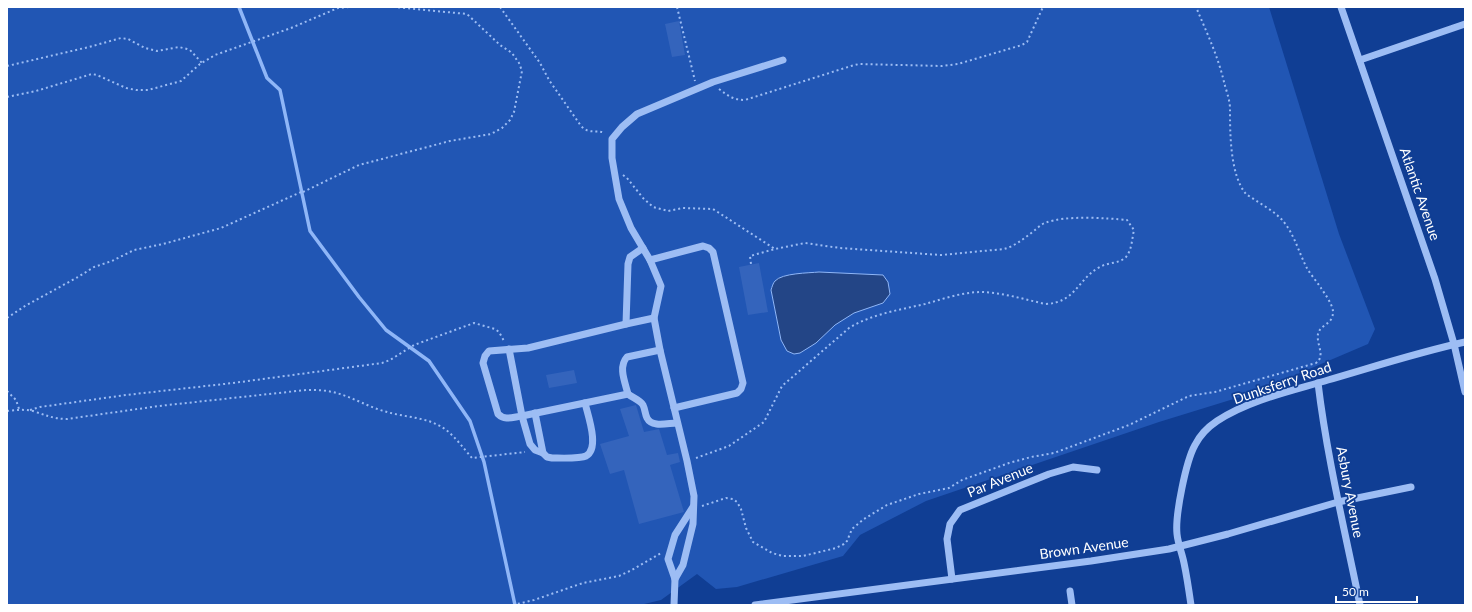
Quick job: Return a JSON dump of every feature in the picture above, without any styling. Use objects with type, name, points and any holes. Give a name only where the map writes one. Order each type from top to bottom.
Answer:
[{"type":"street","name":"Atlantic Avenue","points":[[1341,7],[1433,272],[1454,344],[1465,392]]},
{"type":"street","points":[[1360,60],[1465,24]]},
{"type":"street","points":[[675,579],[683,565],[693,524],[694,496],[654,318],[661,286],[650,260],[631,228],[619,199],[612,158],[612,138],[637,114],[713,82],[783,60]]},
{"type":"street","points":[[650,260],[703,246],[709,248],[713,252],[743,383],[737,394],[674,408]]},
{"type":"street","points":[[626,324],[628,264],[630,257],[643,248]]},
{"type":"street","points":[[654,318],[528,348],[489,351],[485,356],[483,363],[498,414],[502,418],[522,416],[628,394],[639,400],[644,406],[646,417],[650,422],[657,424],[677,423]]},
{"type":"street","name":"Dunksferry Road","points":[[1191,605],[1177,524],[1185,474],[1189,459],[1200,436],[1218,420],[1246,406],[1318,383],[1465,342]]},
{"type":"street","points":[[509,349],[522,416],[530,444],[535,450],[543,453],[547,457],[552,458],[585,456],[591,451],[594,444],[585,403]]},
{"type":"street","points":[[628,394],[622,367],[623,361],[627,357],[660,350]]},
{"type":"street","name":"Asbury Avenue","points":[[1318,383],[1321,410],[1338,502],[1360,605]]},
{"type":"street","points":[[536,413],[543,453]]},
{"type":"street","name":"Par Avenue","points":[[952,579],[947,539],[950,524],[960,510],[1049,474],[1073,467],[1097,470]]},
{"type":"street","name":"Brown Avenue","points":[[755,605],[1091,561],[1180,546],[1228,534],[1338,502],[1411,486]]},
{"type":"street","points":[[674,605],[675,579],[668,560],[675,535],[693,507]]},
{"type":"street","points":[[1070,592],[1072,605]]},
{"type":"path","points":[[7,97],[36,91],[92,74],[126,88],[148,90],[181,81],[202,62],[215,55],[291,28],[332,9],[349,7]]},
{"type":"path","points":[[7,318],[25,306],[94,267],[112,261],[134,250],[222,228],[359,165],[450,141],[491,134],[502,128],[510,120],[514,112],[522,71],[512,54],[500,45],[467,14],[394,7]]},
{"type":"path","points":[[500,7],[540,63],[549,80],[581,126],[590,132],[600,131],[612,138]]},
{"type":"path","points":[[677,7],[697,88]]},
{"type":"path","points":[[713,82],[728,97],[736,100],[745,100],[860,64],[942,66],[958,64],[1022,46],[1027,42],[1043,7]]},
{"type":"path","points":[[693,507],[701,507],[726,498],[733,499],[737,502],[741,509],[746,528],[754,542],[772,553],[783,556],[803,556],[836,548],[844,544],[847,541],[852,529],[864,519],[887,505],[919,494],[949,488],[962,480],[1009,463],[1054,453],[1129,425],[1189,396],[1215,392],[1319,361],[1320,354],[1318,334],[1322,328],[1331,321],[1333,312],[1332,308],[1308,270],[1290,230],[1282,220],[1241,189],[1233,166],[1230,108],[1224,80],[1216,54],[1196,7]]},
{"type":"path","points":[[7,66],[121,38],[128,39],[145,48],[157,51],[179,47],[187,49],[190,50],[202,62]]},
{"type":"path","points":[[621,173],[628,178],[643,198],[653,207],[668,212],[683,208],[713,209],[775,249]]},
{"type":"path","points":[[687,462],[729,446],[764,422],[782,386],[849,328],[856,324],[877,316],[959,294],[980,292],[1000,294],[1045,304],[1052,304],[1071,294],[1099,267],[1120,261],[1124,258],[1130,250],[1134,230],[1127,220],[1065,219],[1044,223],[1022,241],[1009,248],[974,253],[941,255],[840,248],[805,243],[750,256],[751,264]]},
{"type":"path","points":[[7,411],[27,410],[126,395],[233,383],[382,363],[390,360],[414,345],[474,323],[495,329],[499,332],[509,349]]},
{"type":"path","points":[[27,410],[53,418],[67,419],[160,406],[275,393],[306,390],[328,391],[388,413],[426,420],[440,426],[449,433],[472,458],[529,451]]},
{"type":"path","points":[[7,391],[16,400],[19,410]]},
{"type":"path","points":[[513,605],[583,583],[618,576],[632,570],[671,547]]},
{"type":"path","points":[[320,605],[341,605]]},
{"type":"shaded area","points":[[7,7],[1269,7],[1339,234],[1375,329],[1368,344],[1253,393],[1159,422],[926,501],[860,535],[843,556],[737,587],[716,589],[697,574],[661,600],[640,605],[7,605]]},
{"type":"shaded area","points":[[819,272],[883,275],[888,282],[890,294],[883,303],[854,313],[835,325],[816,343],[800,353],[794,354],[787,351],[781,340],[771,290],[775,281],[783,276]]},
{"type":"building","points":[[679,21],[685,55],[672,57],[665,24]]},
{"type":"building","points":[[759,263],[768,312],[748,315],[739,267]]},
{"type":"building","points":[[574,370],[577,383],[549,388],[546,375]]},
{"type":"building","points":[[636,405],[644,432],[659,429],[667,455],[678,453],[680,462],[670,465],[684,512],[639,524],[624,470],[610,474],[600,444],[629,436],[620,409]]},
{"type":"waterway","points":[[239,7],[267,78],[280,90],[310,231],[359,297],[386,330],[429,361],[470,421],[484,462],[515,605]]}]
